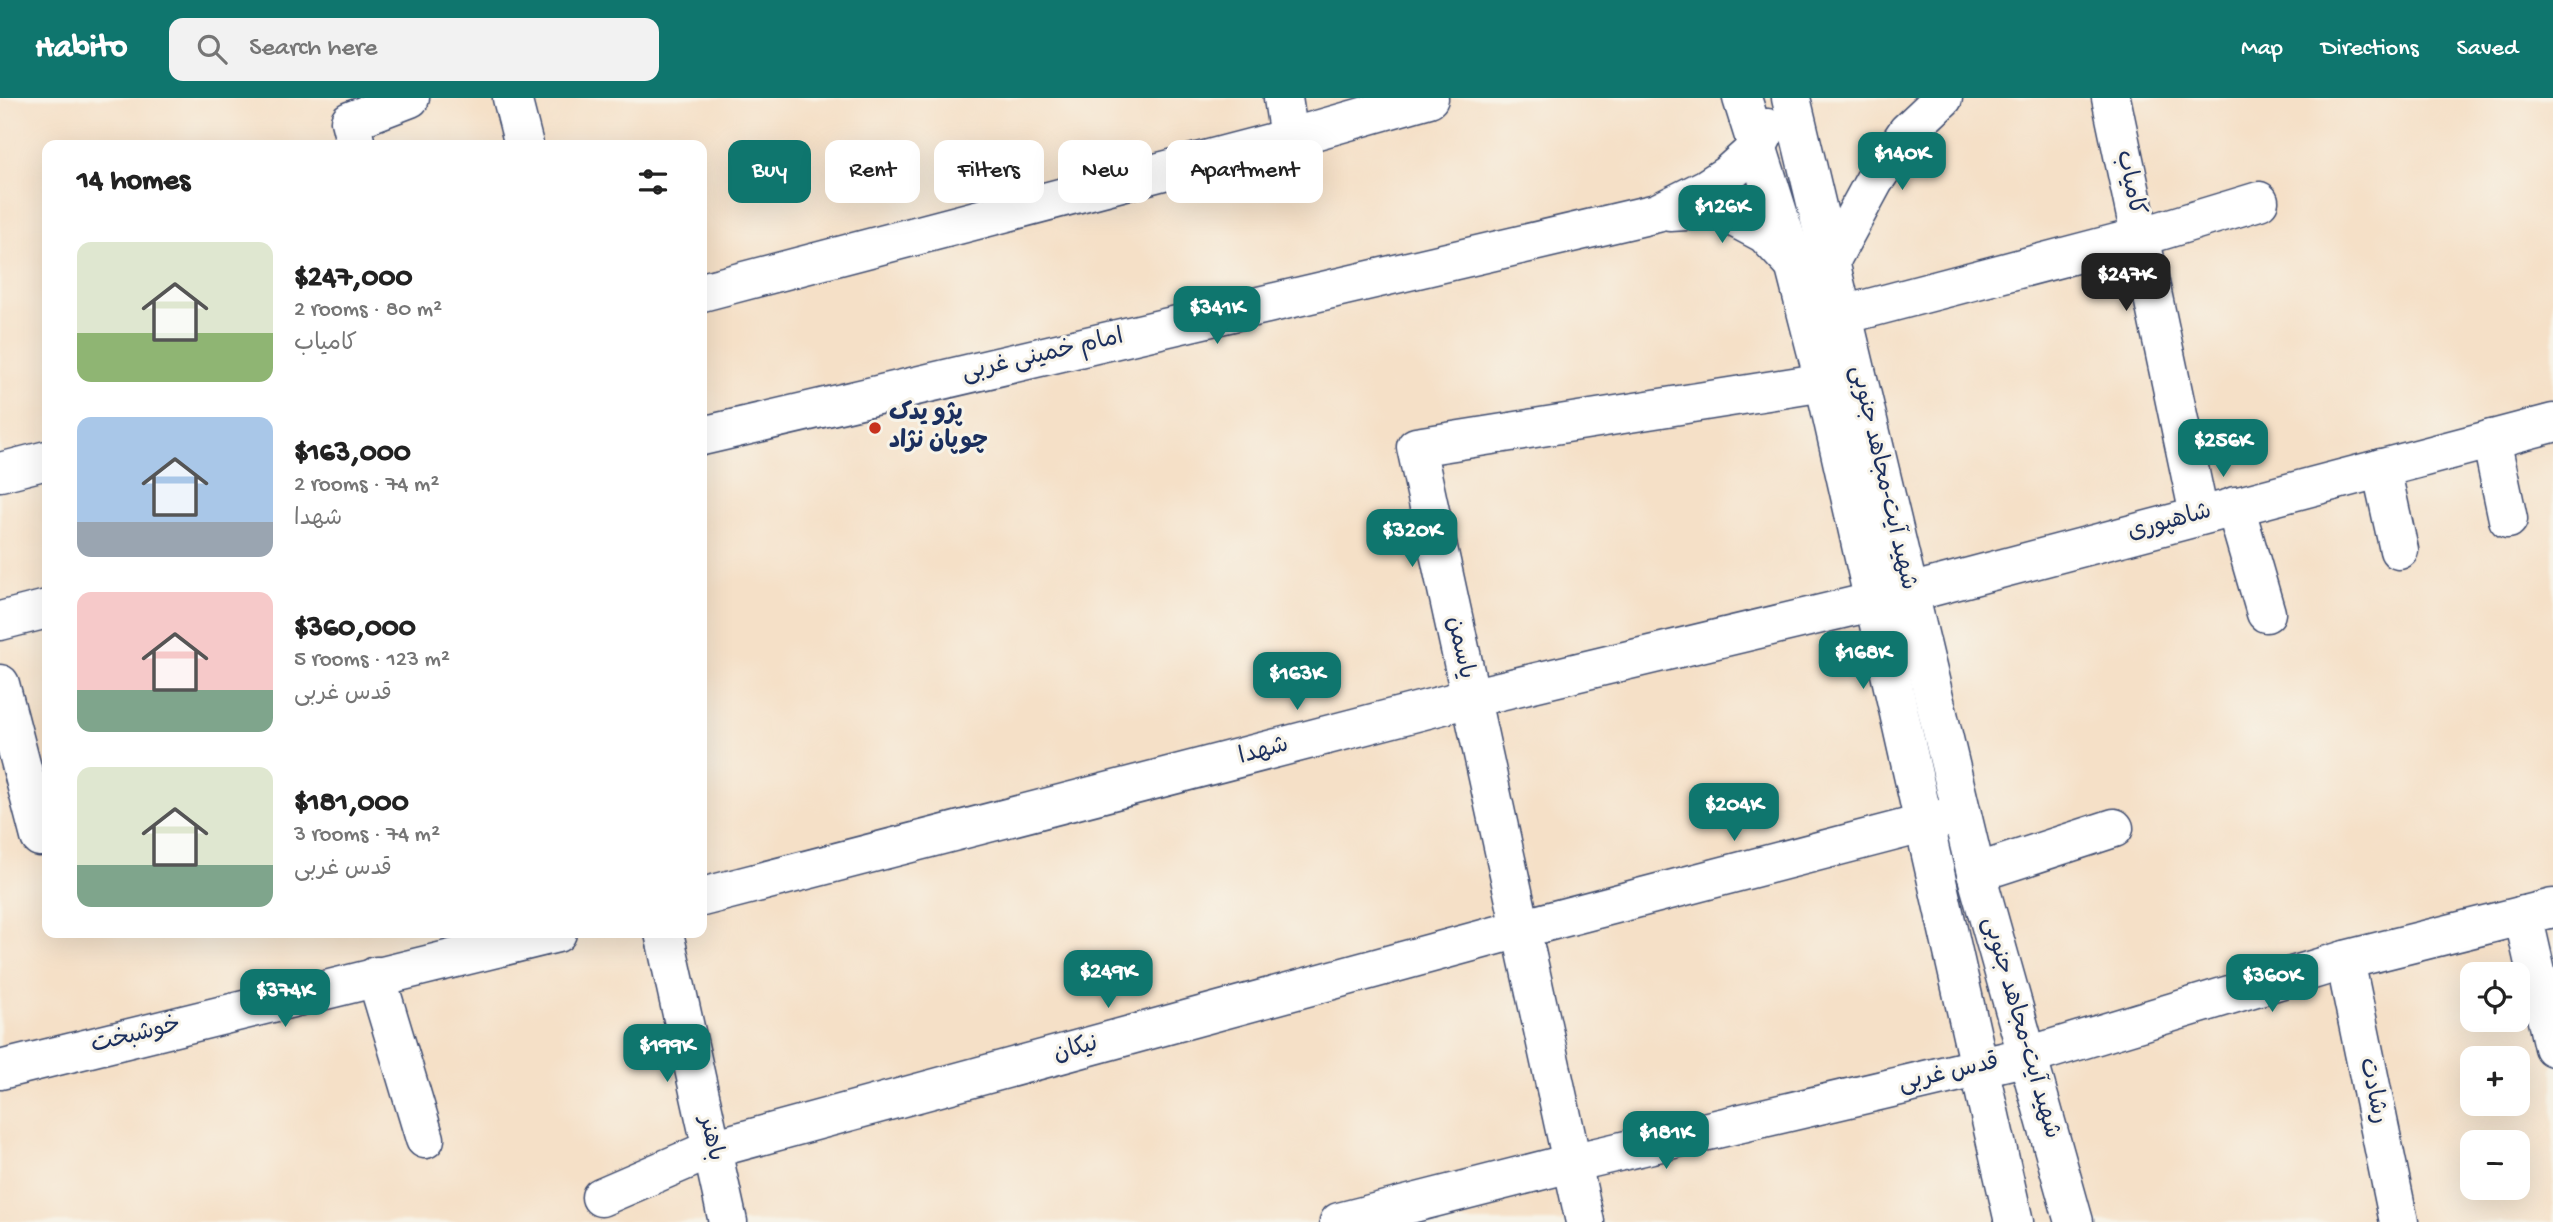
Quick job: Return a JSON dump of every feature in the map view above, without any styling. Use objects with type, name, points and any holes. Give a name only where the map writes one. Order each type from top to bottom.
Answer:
[{"type":"street","points":[[355,140],[350,121],[410,98]]},
{"type":"street","points":[[512,98],[523,140]]},
{"type":"street","points":[[1283,98],[1289,138]]},
{"type":"street","points":[[707,291],[1289,138],[1429,98]]},
{"type":"street","name":"شهید آیت-مجاهد جنوبی","points":[[1742,98],[1757,148],[1812,263],[1843,315],[1841,379]]},
{"type":"street","points":[[1757,148],[1782,98]]},
{"type":"street","name":"شهید آیت-مجاهد جنوبی","points":[[1791,98],[1812,263],[1891,597],[1923,824],[2014,1222]]},
{"type":"street","points":[[1657,213],[1718,209],[1812,263],[1907,132],[1943,98]]},
{"type":"street","name":"کامیاب","points":[[2111,98],[2140,237],[2217,511],[2266,613]]},
{"type":"street","name":"امام خمینی غربی","points":[[707,435],[1657,213],[1727,175],[1757,148]]},
{"type":"street","points":[[1843,315],[2140,237],[2259,201]]},
{"type":"street","name":"یاسمن","points":[[1585,1222],[1416,447],[1841,379]]},
{"type":"street","name":"شاهپوری","points":[[1891,597],[2553,423]]},
{"type":"street","points":[[2491,439],[2508,519]]},
{"type":"street","points":[[0,472],[42,461]]},
{"type":"street","points":[[2381,468],[2399,550]]},
{"type":"street","name":"شهید آیت-مجاهد جنوبی","points":[[1891,597],[1962,814],[1976,873],[2074,1222]]},
{"type":"street","name":"شهدا","points":[[707,896],[1470,698],[1891,597]]},
{"type":"street","points":[[0,621],[42,610]]},
{"type":"street","points":[[0,684],[40,837]]},
{"type":"street","name":"نیکان","points":[[601,1197],[712,1149],[1520,929],[1962,814]]},
{"type":"street","points":[[1976,873],[2114,828]]},
{"type":"street","points":[[2538,911],[2553,1047]]},
{"type":"street","name":"قدس غربی","points":[[1339,1222],[1571,1163],[2028,1056],[2345,961],[2538,911]]},
{"type":"street","name":"خوشبخت","points":[[0,1070],[536,938]]},
{"type":"street","name":"باهنر","points":[[665,938],[728,1222]]},
{"type":"street","name":"رشادت","points":[[2345,961],[2399,1222]]},
{"type":"street","points":[[376,976],[425,1139]]},
{"type":"place","name":"پژو یدک چوپان نژاد","points":[[875,428]]}]
